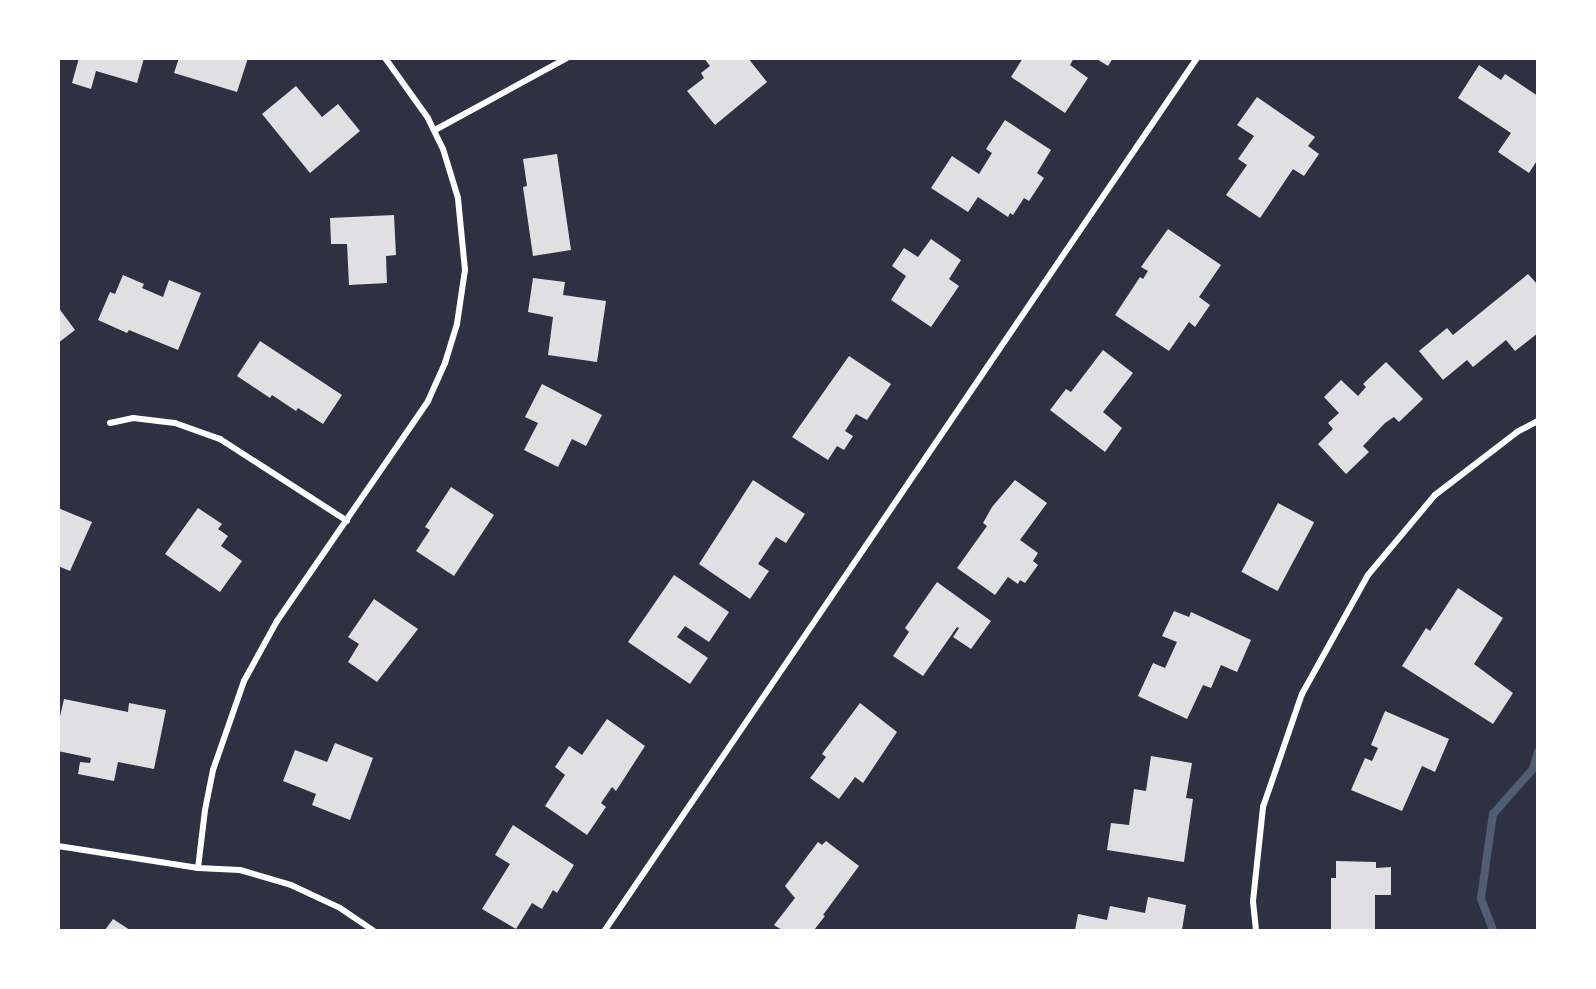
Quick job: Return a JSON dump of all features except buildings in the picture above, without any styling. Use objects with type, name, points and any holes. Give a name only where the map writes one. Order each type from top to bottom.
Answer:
[{"type":"street","points":[[198,868],[212,776],[244,681],[277,621],[428,401],[445,363],[457,324],[465,270],[462,219],[450,169],[435,130],[414,95],[386,58]]},
{"type":"street","points":[[435,130],[567,58]]},
{"type":"street","points":[[605,930],[1197,58]]},
{"type":"street","points":[[110,423],[133,418],[175,423],[220,440],[347,521]]},
{"type":"street","points":[[1256,930],[1253,901],[1263,807],[1302,693],[1368,575],[1436,495],[1518,432],[1538,421]]},
{"type":"street","points":[[58,846],[198,868],[240,870],[291,885],[340,908],[373,930]]},
{"type":"waterway","points":[[1493,930],[1481,898],[1493,814],[1533,769],[1538,752]]}]
